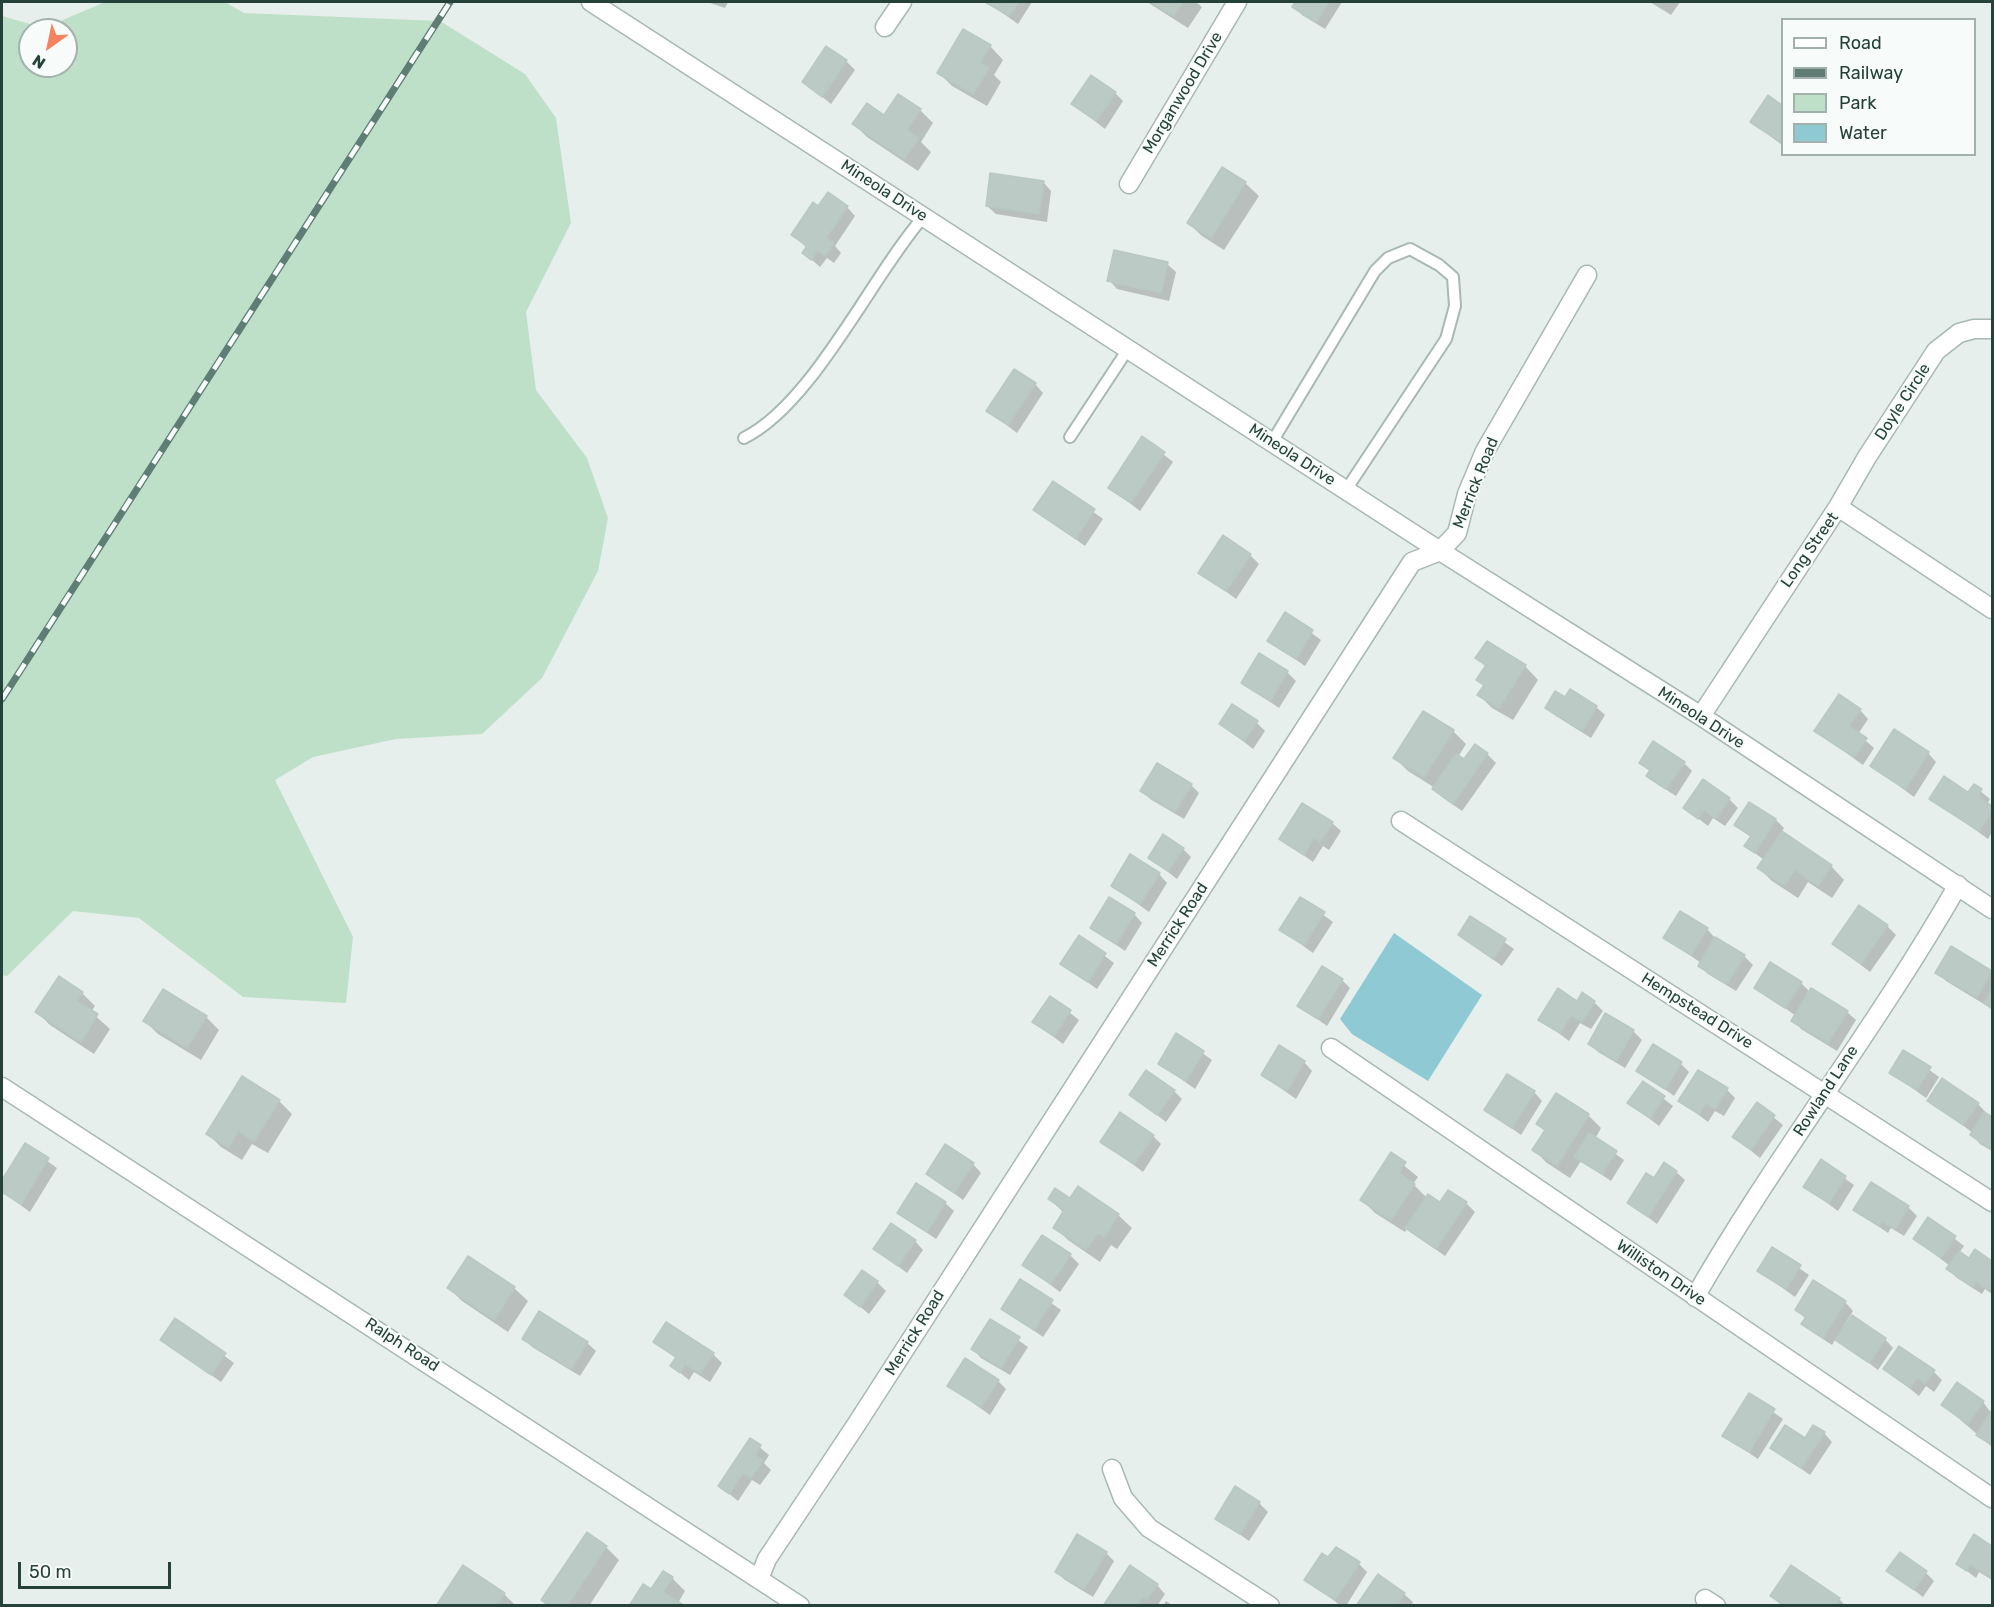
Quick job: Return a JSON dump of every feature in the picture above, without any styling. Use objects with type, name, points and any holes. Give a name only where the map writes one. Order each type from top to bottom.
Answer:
[{"type":"street","name":"Mineola Drive","points":[[591,2],[1440,551],[1701,716],[1992,909]]},
{"type":"street","points":[[885,27],[902,2]]},
{"type":"street","name":"Morganwood Drive","points":[[1129,184],[1237,2]]},
{"type":"street","name":"Merrick Road","points":[[759,1579],[767,1559],[856,1425],[1412,562],[1440,551],[1457,533],[1467,494],[1485,451],[1587,274]]},
{"type":"street","name":"Doyle Circle","points":[[1838,507],[1867,457],[1936,351],[1959,333],[1974,329],[1992,329]]},
{"type":"street","name":"Long Street","points":[[1701,716],[1838,507],[1992,609]]},
{"type":"street","name":"Hempstead Drive","points":[[1401,820],[1992,1202]]},
{"type":"street","name":"Rowland Lane","points":[[1695,1297],[1934,926],[1958,885]]},
{"type":"street","name":"Williston Drive","points":[[1331,1048],[1992,1498]]},
{"type":"street","name":"Ralph Road","points":[[2,1087],[800,1605]]},
{"type":"street","points":[[1112,1469],[1123,1498],[1149,1528],[1270,1605]]},
{"type":"lane","points":[[744,438],[771,421],[801,387],[844,329],[901,243],[924,216]]},
{"type":"lane","points":[[1272,442],[1375,271],[1388,258],[1410,249],[1439,265],[1453,277],[1455,306],[1446,339],[1346,490]]},
{"type":"lane","points":[[1070,437],[1128,349]]},
{"type":"green space","points":[[105,2],[225,2],[244,13],[440,21],[525,74],[556,118],[571,223],[526,312],[536,390],[587,458],[608,518],[598,571],[542,678],[482,734],[396,739],[313,757],[275,780],[353,937],[346,1003],[243,997],[139,918],[73,911],[7,976],[2,975],[2,16],[18,21],[18,78],[78,78],[78,18],[67,18]]},
{"type":"water","points":[[1394,933],[1482,995],[1428,1081],[1352,1034],[1340,1019]]},
{"type":"building","points":[[985,2],[1019,2],[1009,16]]},
{"type":"building","points":[[1151,2],[1183,2],[1174,16]]},
{"type":"building","points":[[1295,2],[1329,2],[1316,22],[1292,7]]},
{"type":"building","points":[[963,29],[991,45],[980,63],[989,68],[973,94],[937,73]]},
{"type":"building","points":[[826,46],[847,60],[822,97],[802,82]]},
{"type":"building","points":[[1091,75],[1116,92],[1096,121],[1071,104]]},
{"type":"building","points":[[898,94],[921,109],[907,130],[919,138],[904,159],[852,124],[867,103],[884,115]]},
{"type":"building","points":[[1768,95],[1781,104],[1781,142],[1750,122]]},
{"type":"building","points":[[1222,167],[1246,182],[1211,238],[1187,223]]},
{"type":"building","points":[[990,173],[1044,181],[1039,214],[986,206]]},
{"type":"building","points":[[828,192],[848,206],[826,238],[834,243],[825,256],[818,250],[811,260],[802,253],[807,246],[791,235],[813,202],[818,206]]},
{"type":"building","points":[[1114,250],[1168,262],[1161,293],[1107,281]]},
{"type":"building","points":[[1014,369],[1036,383],[1008,425],[986,411]]},
{"type":"building","points":[[1142,436],[1165,452],[1131,503],[1108,488]]},
{"type":"building","points":[[1053,481],[1095,509],[1076,539],[1033,510]]},
{"type":"building","points":[[1223,535],[1251,554],[1226,591],[1198,573]]},
{"type":"building","points":[[1285,612],[1313,630],[1296,659],[1267,641]]},
{"type":"building","points":[[1487,641],[1526,665],[1499,708],[1477,695],[1484,685],[1476,680],[1486,665],[1475,658]]},
{"type":"building","points":[[1259,653],[1288,671],[1270,701],[1241,683]]},
{"type":"building","points":[[1570,689],[1597,706],[1582,731],[1545,708],[1555,691],[1565,697]]},
{"type":"building","points":[[1839,694],[1861,709],[1849,726],[1867,738],[1854,757],[1814,731]]},
{"type":"building","points":[[1232,704],[1258,721],[1244,741],[1219,724]]},
{"type":"building","points":[[1423,711],[1454,730],[1424,777],[1393,758]]},
{"type":"building","points":[[1894,729],[1929,752],[1905,789],[1870,766]]},
{"type":"building","points":[[1653,741],[1685,762],[1666,789],[1646,776],[1650,770],[1639,763]]},
{"type":"building","points":[[1475,744],[1488,753],[1453,804],[1432,789],[1456,754],[1464,759]]},
{"type":"building","points":[[1157,763],[1192,784],[1175,812],[1140,791]]},
{"type":"building","points":[[1944,776],[1968,792],[1974,784],[1982,789],[1978,796],[1992,806],[1992,811],[1979,831],[1929,799]]},
{"type":"building","points":[[1703,779],[1730,798],[1716,819],[1704,810],[1698,819],[1683,808]]},
{"type":"building","points":[[1749,802],[1776,819],[1755,853],[1744,846],[1751,836],[1734,825]]},
{"type":"building","points":[[1302,803],[1333,822],[1320,842],[1314,838],[1304,855],[1279,839]]},
{"type":"building","points":[[1782,831],[1832,865],[1818,886],[1795,870],[1784,886],[1757,868]]},
{"type":"building","points":[[1163,834],[1184,848],[1168,871],[1148,858]]},
{"type":"building","points":[[1130,854],[1160,873],[1140,904],[1111,886]]},
{"type":"building","points":[[1109,897],[1135,913],[1116,944],[1090,928]]},
{"type":"building","points":[[1300,897],[1325,912],[1304,945],[1279,930]]},
{"type":"building","points":[[1859,905],[1888,925],[1861,964],[1832,944]]},
{"type":"building","points":[[1680,911],[1708,928],[1691,955],[1663,938]]},
{"type":"building","points":[[1470,916],[1506,939],[1493,959],[1458,935]]},
{"type":"building","points":[[1079,935],[1106,953],[1088,982],[1060,964]]},
{"type":"building","points":[[1715,937],[1745,955],[1727,984],[1698,966]]},
{"type":"building","points":[[1951,946],[1992,971],[1977,997],[1935,973]]},
{"type":"building","points":[[1770,962],[1802,982],[1785,1008],[1754,988]]},
{"type":"building","points":[[1322,966],[1343,979],[1318,1019],[1297,1006]]},
{"type":"building","points":[[59,976],[83,992],[77,1001],[98,1014],[81,1042],[35,1012]]},
{"type":"building","points":[[1558,988],[1577,1001],[1582,992],[1595,1001],[1582,1022],[1571,1015],[1560,1033],[1538,1020]]},
{"type":"building","points":[[1811,988],[1848,1011],[1828,1043],[1791,1021]]},
{"type":"building","points":[[163,989],[207,1016],[187,1048],[143,1021]]},
{"type":"building","points":[[1992,990],[1992,1009],[1984,1003]]},
{"type":"building","points":[[1050,996],[1071,1010],[1054,1036],[1032,1022]]},
{"type":"building","points":[[1605,1013],[1634,1030],[1616,1061],[1588,1044]]},
{"type":"building","points":[[1176,1033],[1204,1051],[1186,1081],[1158,1064]]},
{"type":"building","points":[[1653,1044],[1682,1062],[1665,1089],[1636,1071]]},
{"type":"building","points":[[1279,1045],[1305,1061],[1287,1091],[1261,1075]]},
{"type":"building","points":[[1903,1050],[1931,1067],[1917,1090],[1889,1073]]},
{"type":"building","points":[[1146,1070],[1175,1090],[1157,1115],[1129,1095]]},
{"type":"building","points":[[1698,1070],[1728,1088],[1715,1109],[1706,1103],[1699,1114],[1678,1101]]},
{"type":"building","points":[[1507,1074],[1535,1091],[1512,1128],[1484,1110]]},
{"type":"building","points":[[242,1076],[280,1100],[254,1141],[238,1131],[229,1148],[206,1134]]},
{"type":"building","points":[[1942,1078],[1979,1103],[1963,1125],[1927,1101]]},
{"type":"building","points":[[1643,1081],[1665,1096],[1650,1118],[1627,1103]]},
{"type":"building","points":[[1556,1093],[1589,1114],[1557,1166],[1532,1150],[1545,1130],[1536,1124]]},
{"type":"building","points":[[1757,1102],[1775,1115],[1751,1150],[1732,1137]]},
{"type":"building","points":[[1120,1112],[1154,1135],[1134,1164],[1100,1142]]},
{"type":"building","points":[[1984,1112],[1992,1117],[1992,1150],[1970,1135]]},
{"type":"building","points":[[1589,1133],[1617,1151],[1602,1174],[1574,1157]]},
{"type":"building","points":[[25,1143],[49,1158],[21,1204],[2,1192],[2,1180]]},
{"type":"building","points":[[945,1144],[974,1163],[954,1193],[926,1174]]},
{"type":"building","points":[[1391,1152],[1406,1162],[1399,1173],[1415,1184],[1391,1220],[1360,1200]]},
{"type":"building","points":[[1821,1159],[1846,1176],[1829,1203],[1803,1187]]},
{"type":"building","points":[[1664,1162],[1677,1171],[1648,1217],[1627,1203],[1646,1173],[1654,1178]]},
{"type":"building","points":[[1871,1182],[1909,1206],[1895,1229],[1882,1221],[1879,1226],[1853,1210]]},
{"type":"building","points":[[916,1183],[946,1202],[927,1232],[897,1213]]},
{"type":"building","points":[[1078,1186],[1119,1214],[1104,1237],[1098,1233],[1086,1250],[1053,1228],[1064,1210],[1048,1199],[1055,1188],[1070,1198]]},
{"type":"building","points":[[1448,1190],[1467,1202],[1436,1249],[1405,1228],[1428,1194],[1440,1202]]},
{"type":"building","points":[[1928,1217],[1956,1236],[1941,1258],[1913,1239]]},
{"type":"building","points":[[891,1223],[916,1240],[898,1266],[873,1249]]},
{"type":"building","points":[[1042,1235],[1071,1254],[1051,1284],[1022,1265]]},
{"type":"building","points":[[1772,1247],[1801,1265],[1786,1289],[1757,1271]]},
{"type":"building","points":[[1975,1249],[1992,1261],[1992,1283],[1988,1290],[1976,1281],[1973,1287],[1946,1269],[1959,1251],[1969,1258]]},
{"type":"building","points":[[468,1256],[515,1287],[494,1320],[447,1288]]},
{"type":"building","points":[[862,1270],[878,1281],[860,1307],[844,1295]]},
{"type":"building","points":[[1020,1279],[1053,1300],[1034,1330],[1001,1309]]},
{"type":"building","points":[[1813,1280],[1846,1301],[1823,1338],[1801,1324],[1806,1317],[1795,1310]]},
{"type":"building","points":[[539,1311],[588,1342],[571,1369],[522,1339]]},
{"type":"building","points":[[1852,1315],[1886,1338],[1869,1363],[1835,1340]]},
{"type":"building","points":[[175,1318],[226,1353],[211,1375],[160,1340]]},
{"type":"building","points":[[990,1319],[1020,1337],[1001,1368],[971,1349]]},
{"type":"building","points":[[666,1322],[714,1353],[700,1374],[685,1364],[680,1373],[670,1366],[676,1357],[653,1342]]},
{"type":"building","points":[[1899,1346],[1935,1370],[1925,1384],[1917,1378],[1910,1388],[1883,1369]]},
{"type":"building","points":[[965,1358],[999,1380],[981,1407],[947,1386]]},
{"type":"building","points":[[1957,1382],[1984,1401],[1968,1424],[1941,1405]]},
{"type":"building","points":[[1749,1393],[1775,1409],[1749,1452],[1722,1436]]},
{"type":"building","points":[[1992,1412],[1992,1445],[1976,1435]]},
{"type":"building","points":[[1785,1425],[1805,1438],[1813,1425],[1825,1432],[1801,1468],[1770,1448]]},
{"type":"building","points":[[750,1438],[761,1445],[755,1455],[763,1460],[751,1478],[743,1473],[729,1494],[718,1486]]},
{"type":"building","points":[[1235,1486],[1260,1502],[1240,1534],[1215,1519]]},
{"type":"building","points":[[587,1532],[607,1546],[567,1606],[549,1606],[541,1600]]},
{"type":"building","points":[[1077,1534],[1107,1552],[1084,1589],[1055,1572]]},
{"type":"building","points":[[1974,1534],[1992,1546],[1992,1578],[1970,1564],[1967,1571],[1956,1564]]},
{"type":"building","points":[[1336,1547],[1360,1562],[1335,1600],[1304,1580],[1322,1553],[1328,1557]]},
{"type":"building","points":[[1900,1552],[1927,1571],[1914,1590],[1886,1571]]},
{"type":"building","points":[[463,1565],[505,1593],[496,1606],[436,1606]]},
{"type":"building","points":[[1130,1565],[1158,1584],[1147,1600],[1142,1597],[1137,1606],[1103,1606]]},
{"type":"building","points":[[1791,1565],[1840,1598],[1835,1606],[1785,1606],[1770,1596]]},
{"type":"building","points":[[663,1571],[673,1577],[663,1592],[685,1606],[629,1606],[643,1584],[651,1589]]},
{"type":"building","points":[[1378,1574],[1405,1593],[1397,1606],[1356,1606]]},
{"type":"railway","points":[[2,699],[450,2]]}]
